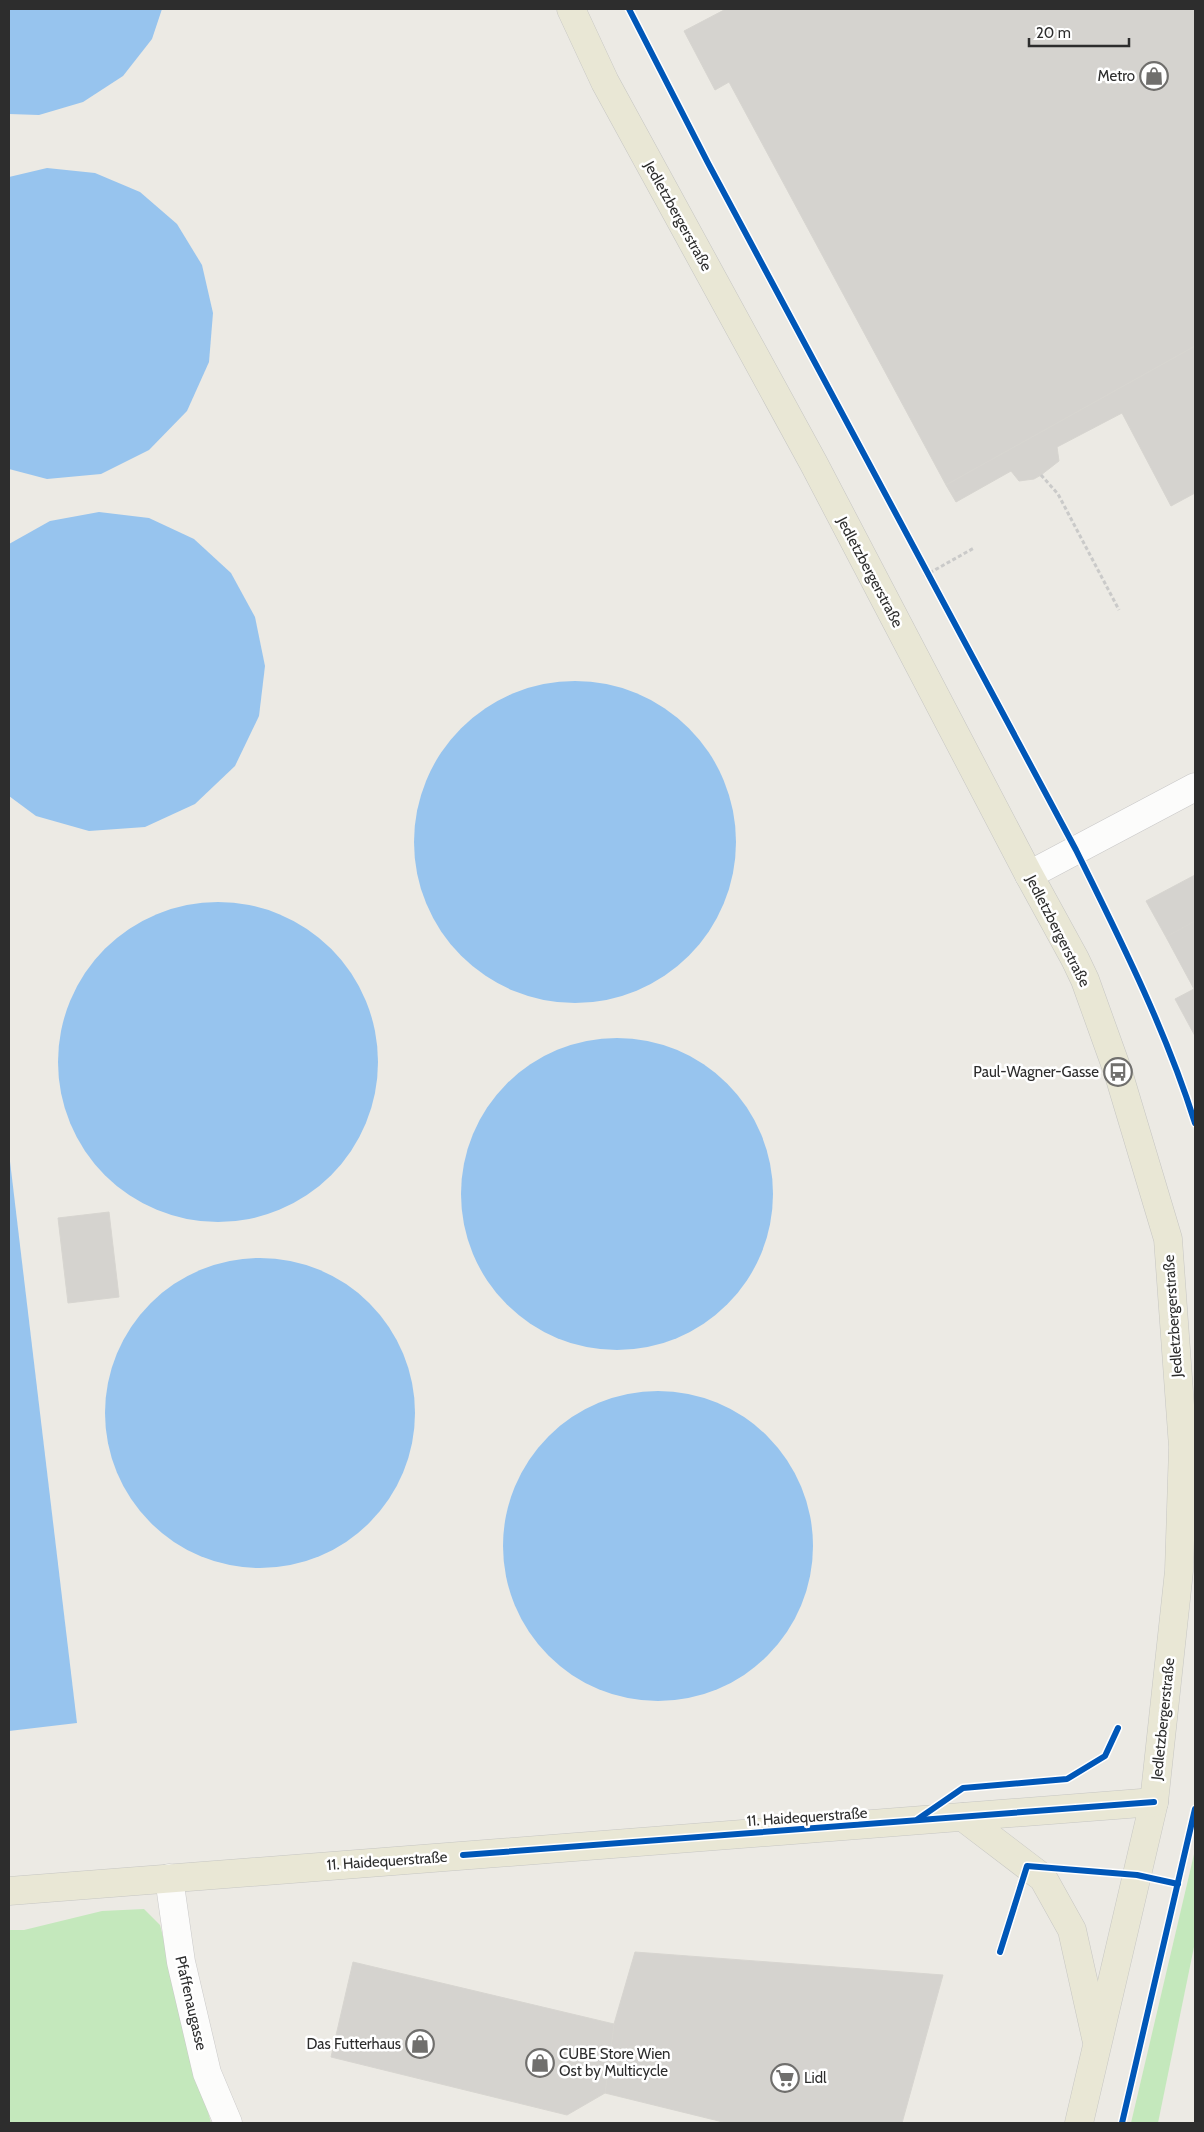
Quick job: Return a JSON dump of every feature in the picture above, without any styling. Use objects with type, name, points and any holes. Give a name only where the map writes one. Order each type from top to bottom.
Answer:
[{"type":"main road","name":"Jedletzbergerstraße","points":[[571,9],[605,82],[814,464],[1085,980],[1118,1072],[1168,1239],[1183,1447],[1179,1571],[1154,1802],[1079,2123]]},
{"type":"main road","name":"11. Haidequerstraße","points":[[9,1891],[1154,1802]]},
{"type":"main road","points":[[963,1817],[1043,1878],[1072,1930],[1098,2044]]},
{"type":"street","points":[[1029,875],[1195,787]]},
{"type":"street","name":"Pfaffenaugasse","points":[[169,1878],[181,1962],[207,2073],[228,2123]]},
{"type":"path","points":[[1041,475],[1058,494],[1119,610]]},
{"type":"path","points":[[924,576],[974,548]]},
{"type":"green space","points":[[1195,1850],[1195,1942],[1158,2123],[1131,2123]]},
{"type":"green space","points":[[144,1909],[160,1925],[211,2123],[9,2123],[9,1930],[24,1930],[102,1911]]},
{"type":"water","points":[[9,9],[162,9],[152,39],[123,76],[83,102],[39,115],[9,114]]},
{"type":"water","points":[[47,168],[95,173],[140,192],[177,224],[202,265],[213,313],[209,362],[187,411],[149,450],[101,474],[47,479],[9,469],[9,177]]},
{"type":"water","points":[[99,512],[149,518],[194,539],[231,573],[255,617],[265,666],[259,716],[235,766],[195,804],[145,827],[89,831],[36,816],[9,796],[9,544],[50,521]]},
{"type":"water","points":[[575,681],[606,684],[637,693],[664,708],[689,728],[709,753],[724,780],[733,811],[736,842],[733,873],[724,904],[709,931],[689,956],[664,976],[637,991],[606,1000],[575,1003],[544,1000],[513,991],[486,976],[461,956],[441,931],[426,904],[417,873],[414,842],[417,811],[426,780],[441,753],[461,728],[486,708],[513,693],[544,684]]},
{"type":"water","points":[[218,902],[249,905],[279,914],[307,929],[331,949],[351,973],[366,1001],[375,1031],[378,1062],[375,1093],[366,1123],[351,1151],[331,1175],[307,1195],[279,1210],[249,1219],[218,1222],[187,1219],[157,1210],[129,1195],[105,1175],[85,1151],[70,1123],[61,1093],[58,1062],[61,1031],[70,1001],[85,973],[105,949],[129,929],[157,914],[187,905]]},
{"type":"water","points":[[617,1038],[647,1041],[677,1050],[703,1065],[727,1084],[746,1108],[761,1134],[770,1164],[773,1194],[770,1224],[761,1254],[746,1280],[727,1304],[703,1323],[677,1338],[647,1347],[617,1350],[587,1347],[557,1338],[531,1323],[507,1304],[488,1280],[473,1254],[464,1224],[461,1194],[464,1164],[473,1134],[488,1108],[507,1084],[531,1065],[557,1050],[587,1041]]},
{"type":"water","points":[[9,1153],[77,1723],[9,1731]]},
{"type":"water","points":[[260,1258],[290,1261],[333,1276],[358,1293],[380,1315],[397,1340],[408,1368],[412,1383],[415,1413],[412,1443],[397,1486],[380,1511],[358,1533],[333,1550],[305,1561],[290,1565],[260,1568],[230,1565],[187,1550],[162,1533],[140,1511],[123,1486],[112,1458],[108,1443],[105,1413],[108,1383],[123,1340],[140,1315],[162,1293],[187,1276],[215,1265],[230,1261]]},
{"type":"water","points":[[658,1391],[703,1397],[731,1409],[768,1436],[795,1473],[807,1501],[813,1546],[807,1591],[795,1619],[768,1656],[731,1683],[703,1695],[658,1701],[613,1695],[585,1683],[548,1656],[521,1619],[509,1591],[503,1546],[509,1501],[521,1473],[548,1436],[585,1409],[613,1397]]},
{"type":"building","points":[[726,9],[1195,9],[1195,346],[946,485],[729,82],[715,90],[684,31]]},
{"type":"building","points":[[1195,346],[1195,493],[1171,506],[1122,413],[1057,447],[1059,461],[1034,479],[1019,481],[1011,471],[956,502],[946,485]]},
{"type":"building","points":[[1195,875],[1195,921],[1166,937],[1146,901]]},
{"type":"building","points":[[1195,921],[1195,1036],[1175,999],[1194,989],[1166,937]]},
{"type":"building","points":[[109,1212],[119,1297],[68,1303],[58,1218]]},
{"type":"building","points":[[635,1952],[943,1975],[902,2123],[727,2123],[605,2093],[614,2024]]},
{"type":"building","points":[[353,1962],[614,2024],[605,2093],[567,2115],[331,2057]]},
{"type":"cycle path","points":[[629,9],[708,163],[1076,850],[1156,1018],[1195,1123]]},
{"type":"cycle path","points":[[918,1819],[963,1788],[1067,1779],[1105,1756],[1118,1728]]},
{"type":"cycle path","points":[[463,1855],[1154,1802]]},
{"type":"cycle path","points":[[1122,2123],[1195,1809]]},
{"type":"cycle path","points":[[1000,1952],[1027,1866],[1137,1875],[1178,1884]]},
{"type":"place","name":"Metro","points":[[1154,76]]},
{"type":"place","name":"Paul-Wagner-Gasse","points":[[1118,1072]]},
{"type":"place","name":"Das Futterhaus","points":[[420,2044]]},
{"type":"place","name":"CUBE Store Wien Ost by Multicycle","points":[[540,2063]]},
{"type":"place","name":"Lidl","points":[[785,2078]]}]
